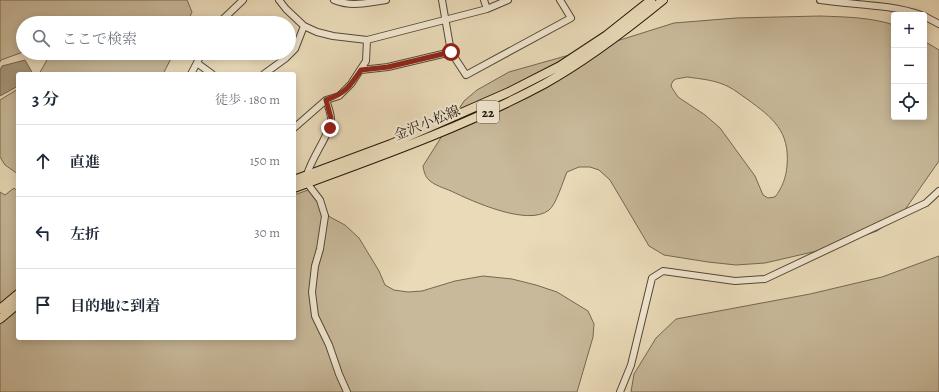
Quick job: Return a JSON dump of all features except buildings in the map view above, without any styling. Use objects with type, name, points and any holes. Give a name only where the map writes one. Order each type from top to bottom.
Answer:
[{"type":"main road","name":"金沢小松線","points":[[296,187],[307,179],[509,92],[566,62],[607,35],[651,0]]},
{"type":"main road","name":"金沢小松線","points":[[296,180],[307,179],[424,139],[487,112],[545,84],[590,56],[634,24],[663,0]]},
{"type":"main road","points":[[0,309],[16,296]]},
{"type":"main road","points":[[0,319],[16,306]]},
{"type":"street","points":[[226,16],[243,0]]},
{"type":"street","points":[[279,0],[293,16]]},
{"type":"street","points":[[334,0],[340,3],[356,4],[386,0]]},
{"type":"street","points":[[442,0],[451,52],[466,75],[571,18],[560,0]]},
{"type":"street","points":[[484,0],[487,9]]},
{"type":"street","points":[[296,18],[304,26],[317,32],[333,36],[367,40],[487,9],[508,0]]},
{"type":"street","points":[[820,0],[891,8],[908,12]]},
{"type":"street","points":[[927,18],[939,24]]},
{"type":"street","points":[[296,46],[304,26]]},
{"type":"street","points":[[296,126],[326,100],[339,96],[352,84],[366,61],[367,40]]},
{"type":"street","points":[[361,70],[388,67],[451,52]]},
{"type":"street","points":[[192,72],[198,60]]},
{"type":"street","points":[[267,72],[283,60]]},
{"type":"street","points":[[197,63],[209,72]]},
{"type":"street","points":[[326,100],[331,118],[330,128],[309,167],[307,179],[320,200],[325,216],[320,249],[315,266],[312,292],[315,316],[329,345],[347,392]]},
{"type":"street","points":[[620,392],[630,365],[652,278],[663,271],[735,281],[765,279],[926,203],[939,191]]},
{"type":"shaded area","points":[[0,0],[187,0],[192,12],[190,16],[16,16],[16,55],[1,60],[0,62]]},
{"type":"shaded area","points":[[820,16],[867,19],[891,24],[891,120],[927,120],[927,43],[939,50],[939,161],[902,214],[877,231],[817,251],[765,263],[736,265],[664,255],[649,246],[610,180],[599,170],[590,167],[579,167],[567,172],[552,207],[540,214],[528,216],[500,211],[472,201],[431,182],[424,172],[423,166],[464,101],[477,90],[509,72],[601,46],[674,23],[736,18]],"holes":[[[687,77],[714,81],[731,88],[772,119],[783,134],[787,154],[786,175],[780,190],[775,197],[768,198],[763,195],[755,176],[720,128],[705,115],[678,97],[671,85],[676,79]]]},
{"type":"shaded area","points":[[25,60],[32,72],[16,72],[16,87],[0,96],[0,70],[2,66]]},
{"type":"shaded area","points":[[47,60],[170,60],[164,72],[40,72]]},
{"type":"shaded area","points":[[16,90],[16,173],[5,165],[0,157],[0,100]]},
{"type":"shaded area","points":[[14,188],[16,190],[16,340],[296,340],[296,194],[308,190],[330,217],[345,225],[359,238],[379,271],[385,285],[394,290],[408,292],[422,291],[455,281],[483,276],[512,279],[557,292],[588,311],[594,324],[593,337],[577,392],[0,392],[0,192],[5,195]]},
{"type":"shaded area","points":[[939,256],[939,392],[631,392],[634,374],[656,338],[676,319],[810,294],[882,277]]},
{"type":"route","points":[[330,128],[331,118],[326,100],[339,96],[352,84],[361,70],[388,67],[451,52]]}]
